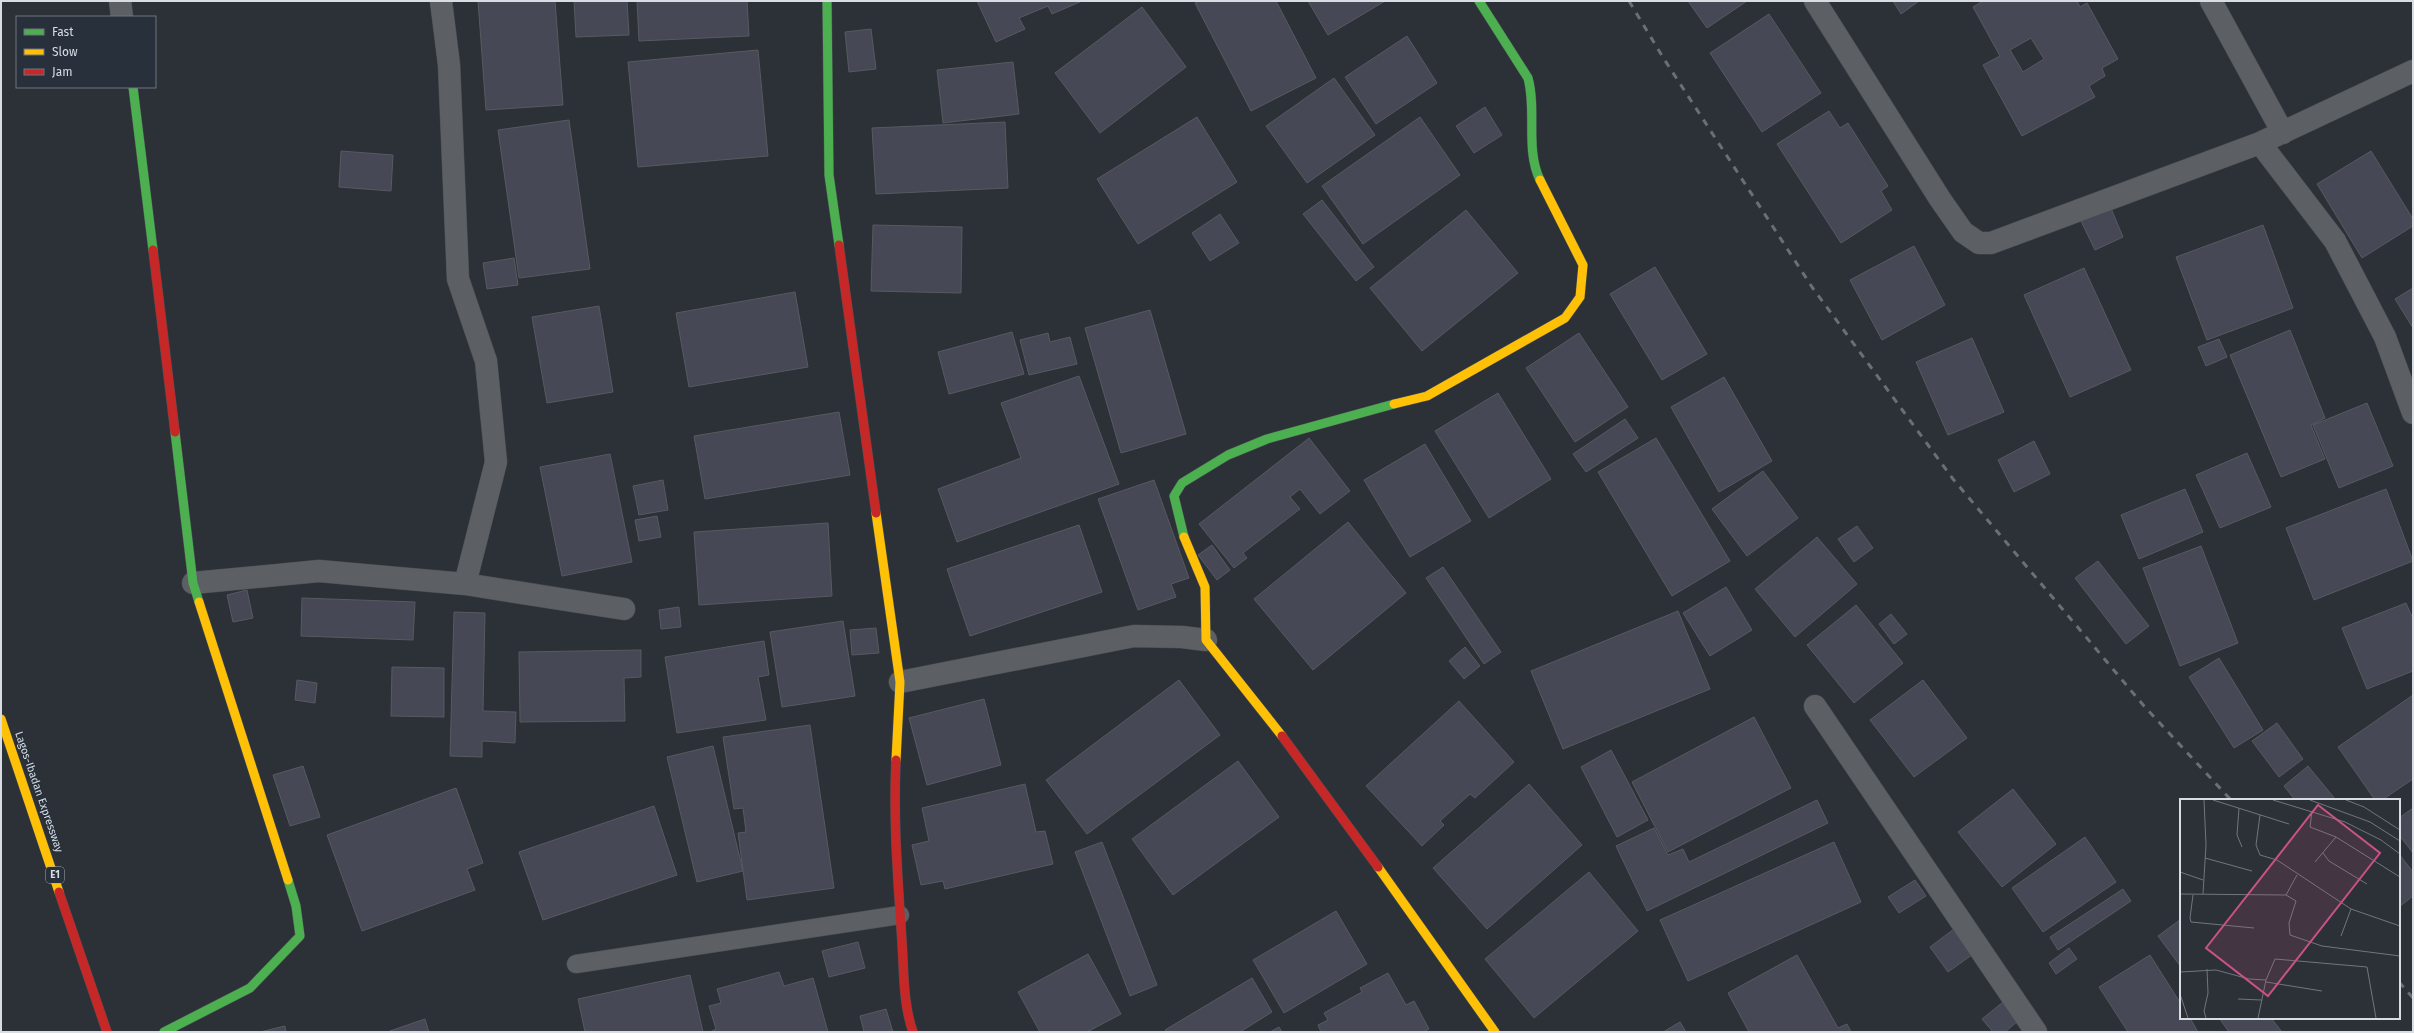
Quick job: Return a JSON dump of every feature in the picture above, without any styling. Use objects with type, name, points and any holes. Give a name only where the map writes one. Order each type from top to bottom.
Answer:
[{"type":"main road","points":[[826,1],[829,175],[900,682],[894,793],[907,1015],[914,1032]]},
{"type":"main road","points":[[1479,1],[1528,78],[1532,92],[1533,156],[1538,175],[1583,265],[1580,297],[1565,318],[1472,373],[1427,396],[1340,418],[1267,440],[1228,455],[1182,483],[1174,496],[1185,542],[1205,586],[1206,640],[1342,816],[1495,1032]]},
{"type":"main road","points":[[133,88],[193,583],[296,906],[300,936],[250,988],[164,1032]]},
{"type":"main road","name":"Lagos-Ibadan Expressway","points":[[1,719],[107,1032]]},
{"type":"street","points":[[120,1],[122,16]]},
{"type":"street","points":[[441,1],[449,65],[458,279],[486,361],[496,462],[465,584]]},
{"type":"street","points":[[1814,1],[1940,200],[1963,232],[1979,243],[1991,244],[2260,143],[2413,71]]},
{"type":"street","points":[[2211,1],[2283,133]]},
{"type":"street","points":[[2260,143],[2335,241],[2385,337],[2413,413]]},
{"type":"street","points":[[193,583],[319,571],[465,584],[624,609]]},
{"type":"street","points":[[900,682],[1134,636],[1182,637],[1206,640]]},
{"type":"street","points":[[1815,706],[2036,1032]]},
{"type":"lane","points":[[576,964],[900,915]]},
{"type":"building","points":[[478,1],[555,1],[563,105],[486,110]]},
{"type":"building","points":[[574,1],[627,1],[629,35],[576,37]]},
{"type":"building","points":[[637,1],[747,1],[749,36],[639,41]]},
{"type":"building","points":[[977,1],[1082,1],[1052,14],[1048,6],[1019,18],[1025,29],[996,42]]},
{"type":"building","points":[[1200,1],[1276,1],[1316,78],[1251,111],[1195,3]]},
{"type":"building","points":[[1308,1],[1385,1],[1328,35]]},
{"type":"building","points":[[1688,1],[1747,1],[1707,28]]},
{"type":"building","points":[[1893,1],[1919,1],[1901,14]]},
{"type":"building","points":[[1983,1],[2077,1],[2080,7],[2087,3],[2118,59],[2102,68],[2105,76],[2089,86],[2095,97],[2022,136],[1983,65],[2000,56],[1973,7]],"holes":[[[2031,38],[2044,59],[2023,72],[2010,50]]]},
{"type":"building","points":[[1142,7],[1186,67],[1100,133],[1055,73]]},
{"type":"building","points":[[1769,14],[1821,93],[1762,132],[1710,53]]},
{"type":"building","points":[[871,29],[876,69],[849,72],[845,32]]},
{"type":"building","points":[[1407,36],[1437,83],[1376,124],[1345,77]]},
{"type":"building","points":[[758,50],[768,156],[638,167],[628,62]]},
{"type":"building","points":[[1013,62],[1019,114],[943,123],[937,70]]},
{"type":"building","points":[[1334,78],[1375,135],[1307,183],[1266,126]]},
{"type":"building","points":[[1485,107],[1502,135],[1474,153],[1456,126]]},
{"type":"building","points":[[1829,111],[1840,128],[1848,123],[1888,186],[1881,191],[1892,210],[1841,243],[1777,144]]},
{"type":"building","points":[[1197,117],[1237,182],[1138,244],[1097,179]]},
{"type":"building","points":[[1420,117],[1460,175],[1363,244],[1322,186]]},
{"type":"building","points":[[569,120],[590,269],[519,278],[498,130]]},
{"type":"building","points":[[1005,122],[1008,188],[876,194],[872,128]]},
{"type":"building","points":[[341,151],[393,155],[391,191],[339,187]]},
{"type":"building","points":[[2371,151],[2413,219],[2413,226],[2362,258],[2317,184]]},
{"type":"building","points":[[1322,200],[1374,267],[1356,281],[1303,214]]},
{"type":"building","points":[[2110,206],[2123,237],[2095,250],[2080,219]]},
{"type":"building","points":[[1466,210],[1518,273],[1422,351],[1370,288]]},
{"type":"building","points":[[1220,214],[1239,243],[1210,261],[1192,233]]},
{"type":"building","points":[[873,225],[962,227],[961,293],[871,291]]},
{"type":"building","points":[[2263,225],[2293,308],[2207,340],[2176,257]]},
{"type":"building","points":[[1914,246],[1945,305],[1882,340],[1850,280]]},
{"type":"building","points":[[514,258],[518,285],[487,289],[483,263]]},
{"type":"building","points":[[1655,267],[1707,354],[1662,380],[1610,294]]},
{"type":"building","points":[[2084,268],[2131,370],[2070,397],[2024,295]]},
{"type":"building","points":[[2413,288],[2413,328],[2395,299]]},
{"type":"building","points":[[795,292],[808,367],[689,387],[676,313]]},
{"type":"building","points":[[599,306],[613,392],[547,403],[532,317]]},
{"type":"building","points":[[1150,310],[1186,434],[1121,453],[1085,328]]},
{"type":"building","points":[[2290,330],[2325,418],[2311,425],[2325,459],[2281,477],[2230,355]]},
{"type":"building","points":[[1012,332],[1024,374],[949,394],[938,352]]},
{"type":"building","points":[[1048,333],[1050,342],[1070,337],[1077,364],[1029,375],[1020,340]]},
{"type":"building","points":[[1579,333],[1628,407],[1575,442],[1526,368]]},
{"type":"building","points":[[1972,338],[2004,412],[1948,435],[1916,362]]},
{"type":"building","points":[[2219,339],[2227,357],[2206,366],[2198,347]]},
{"type":"building","points":[[1079,376],[1119,484],[957,542],[938,489],[1021,458],[1001,403]]},
{"type":"building","points":[[1724,377],[1772,461],[1719,492],[1671,407]]},
{"type":"building","points":[[1498,393],[1551,479],[1489,518],[1435,431]]},
{"type":"building","points":[[2367,403],[2393,466],[2339,488],[2313,425]]},
{"type":"building","points":[[839,412],[850,475],[705,499],[694,436]]},
{"type":"building","points":[[1625,419],[1638,438],[1586,472],[1573,454]]},
{"type":"building","points":[[1309,438],[1350,491],[1320,514],[1300,489],[1290,497],[1300,509],[1243,553],[1247,558],[1234,568],[1199,524]]},
{"type":"building","points":[[1656,438],[1730,561],[1672,596],[1598,472]]},
{"type":"building","points":[[2034,441],[2050,474],[2014,492],[1998,460]]},
{"type":"building","points":[[1425,444],[1471,521],[1410,557],[1364,480]]},
{"type":"building","points":[[2247,453],[2271,507],[2220,528],[2196,475]]},
{"type":"building","points":[[610,454],[632,562],[562,576],[540,467]]},
{"type":"building","points":[[1763,471],[1798,518],[1747,556],[1712,509]]},
{"type":"building","points":[[663,480],[668,510],[639,515],[633,486]]},
{"type":"building","points":[[1154,480],[1189,578],[1171,584],[1176,597],[1138,610],[1098,499]]},
{"type":"building","points":[[2185,489],[2203,532],[2139,559],[2121,515]]},
{"type":"building","points":[[2386,489],[2413,561],[2314,600],[2286,528]]},
{"type":"building","points":[[657,516],[661,537],[639,541],[635,520]]},
{"type":"building","points":[[1348,522],[1406,593],[1313,670],[1254,599]]},
{"type":"building","points":[[828,523],[832,596],[699,605],[694,532]]},
{"type":"building","points":[[1079,525],[1102,592],[970,636],[947,569]]},
{"type":"building","points":[[1857,526],[1873,548],[1854,562],[1838,539]]},
{"type":"building","points":[[1817,537],[1857,584],[1795,637],[1755,589]]},
{"type":"building","points":[[1212,545],[1230,570],[1217,580],[1198,555]]},
{"type":"building","points":[[2201,546],[2238,643],[2180,666],[2143,568]]},
{"type":"building","points":[[2098,561],[2149,626],[2126,644],[2075,578]]},
{"type":"building","points":[[1443,567],[1501,652],[1484,664],[1426,578]]},
{"type":"building","points":[[1726,587],[1752,630],[1710,656],[1683,613]]},
{"type":"building","points":[[247,590],[253,618],[233,622],[227,595]]},
{"type":"building","points":[[302,598],[415,602],[413,640],[301,636]]},
{"type":"building","points":[[2406,603],[2413,619],[2413,671],[2367,689],[2342,628]]},
{"type":"building","points":[[1856,605],[1903,663],[1854,703],[1807,645]]},
{"type":"building","points":[[679,607],[681,627],[661,629],[659,610]]},
{"type":"building","points":[[1678,611],[1710,689],[1563,749],[1531,671]]},
{"type":"building","points":[[454,612],[485,613],[483,711],[516,712],[515,743],[482,741],[482,757],[450,756]]},
{"type":"building","points":[[1891,614],[1907,634],[1894,644],[1879,624]]},
{"type":"building","points":[[843,621],[855,696],[782,707],[770,632]]},
{"type":"building","points":[[876,628],[879,653],[852,655],[850,630]]},
{"type":"building","points":[[764,641],[769,675],[758,677],[766,720],[677,733],[665,657]]},
{"type":"building","points":[[1465,647],[1480,666],[1464,679],[1449,661]]},
{"type":"building","points":[[641,650],[641,677],[624,678],[625,721],[520,722],[519,652]]},
{"type":"building","points":[[2219,658],[2263,730],[2234,748],[2189,677]]},
{"type":"building","points":[[392,667],[444,668],[444,717],[391,716]]},
{"type":"building","points":[[297,680],[317,683],[315,703],[295,700]]},
{"type":"building","points":[[1179,680],[1220,735],[1087,834],[1046,780]]},
{"type":"building","points":[[1923,680],[1967,738],[1914,777],[1870,720]]},
{"type":"building","points":[[2413,695],[2413,779],[2383,799],[2374,799],[2338,747]]},
{"type":"building","points":[[984,699],[1001,765],[927,785],[909,718]]},
{"type":"building","points":[[1459,701],[1514,762],[1475,798],[1470,794],[1440,821],[1444,825],[1422,846],[1366,786]]},
{"type":"building","points":[[1754,717],[1791,788],[1668,852],[1632,782]]},
{"type":"building","points":[[2277,723],[2303,759],[2279,777],[2252,741]]},
{"type":"building","points":[[810,725],[834,888],[747,900],[738,833],[746,832],[743,808],[734,809],[723,737]]},
{"type":"building","points":[[713,746],[743,871],[697,882],[667,757]]},
{"type":"building","points":[[1611,750],[1648,820],[1617,837],[1581,767]]},
{"type":"building","points":[[1238,761],[1279,817],[1173,895],[1132,839]]},
{"type":"building","points":[[303,766],[320,817],[290,826],[273,775]]},
{"type":"building","points":[[2308,766],[2335,799],[2294,799],[2284,786]]},
{"type":"building","points":[[1025,784],[1036,832],[1045,831],[1053,864],[945,889],[943,881],[921,885],[912,845],[929,841],[922,808]]},
{"type":"building","points":[[1529,784],[1582,845],[1487,929],[1433,868]]},
{"type":"building","points":[[456,788],[483,863],[467,869],[475,890],[362,931],[327,835]]},
{"type":"building","points":[[2013,789],[2056,844],[2002,887],[1958,832]]},
{"type":"building","points":[[1817,800],[1828,823],[1647,911],[1616,846],[1654,828],[1668,855],[1683,849],[1689,862]]},
{"type":"building","points":[[654,806],[677,875],[543,920],[519,852]]},
{"type":"building","points":[[2413,808],[2413,853],[2400,836],[2400,817]]},
{"type":"building","points":[[2085,837],[2116,882],[2043,932],[2012,888]]},
{"type":"building","points":[[1102,842],[1157,985],[1130,996],[1075,852]]},
{"type":"building","points":[[1834,842],[1861,902],[1688,981],[1660,920]]},
{"type":"building","points":[[2400,855],[2413,872],[2413,896],[2400,906]]},
{"type":"building","points":[[1589,872],[1638,931],[1534,1018],[1485,959]]},
{"type":"building","points":[[1915,880],[1926,896],[1899,913],[1888,897]]},
{"type":"building","points":[[2123,889],[2131,901],[2058,950],[2050,937]]},
{"type":"building","points":[[1336,911],[1367,964],[1284,1013],[1253,960]]},
{"type":"building","points":[[2180,920],[2180,966],[2158,936]]},
{"type":"building","points":[[1958,926],[1976,952],[1948,972],[1930,947]]},
{"type":"building","points":[[858,942],[865,968],[829,977],[822,951]]},
{"type":"building","points":[[2069,948],[2077,959],[2056,974],[2049,963]]},
{"type":"building","points":[[1088,954],[1121,1014],[1087,1032],[1040,1032],[1018,992]]},
{"type":"building","points":[[1797,955],[1838,1028],[1847,1024],[1851,1032],[1749,1032],[1728,993]]},
{"type":"building","points":[[2150,955],[2180,1002],[2180,1019],[2191,1019],[2198,1032],[2128,1032],[2099,987]]},
{"type":"building","points":[[779,972],[784,986],[813,978],[828,1032],[710,1032],[716,1029],[709,1006],[721,1003],[717,989]]},
{"type":"building","points":[[1388,973],[1406,1005],[1414,1001],[1429,1029],[1423,1032],[1321,1032],[1318,1025],[1328,1020],[1324,1013],[1362,992],[1360,988]]},
{"type":"building","points":[[690,975],[703,1032],[585,1032],[578,999]]},
{"type":"building","points":[[1252,978],[1272,1012],[1240,1032],[1167,1032],[1165,1030]]},
{"type":"building","points":[[2003,1002],[2018,1021],[2005,1032],[1993,1032],[1982,1019]]},
{"type":"building","points":[[886,1009],[893,1032],[864,1032],[860,1016]]},
{"type":"building","points":[[425,1019],[429,1032],[387,1032]]},
{"type":"building","points":[[2220,1019],[2272,1019],[2282,1032],[2229,1032]]},
{"type":"building","points":[[1680,1022],[1686,1032],[1663,1032]]},
{"type":"building","points":[[285,1026],[286,1032],[260,1032]]},
{"type":"building","points":[[1279,1027],[1282,1032],[1270,1032]]},
{"type":"railway","points":[[1629,1],[1664,59],[1812,287],[1953,479],[2144,706],[2230,799]]},
{"type":"railway","points":[[2400,983],[2413,998]]},
{"type":"traffic: fast","points":[[827,1],[829,175],[839,245]]},
{"type":"traffic: fast","points":[[1479,1],[1528,78],[1532,104],[1533,156],[1540,180]]},
{"type":"traffic: fast","points":[[133,88],[153,250]]},
{"type":"traffic: fast","points":[[1184,537],[1174,496],[1182,483],[1228,455],[1267,439],[1394,404]]},
{"type":"traffic: fast","points":[[175,432],[193,583],[199,602]]},
{"type":"traffic: fast","points":[[164,1032],[250,988],[300,936],[296,906],[288,880]]},
{"type":"traffic: slow","points":[[1394,404],[1427,396],[1565,318],[1580,297],[1583,265],[1540,180]]},
{"type":"traffic: slow","points":[[876,513],[900,682],[896,760]]},
{"type":"traffic: slow","points":[[1184,537],[1205,587],[1206,640],[1282,736]]},
{"type":"traffic: slow","points":[[199,602],[288,880]]},
{"type":"traffic: slow","points":[[1,719],[59,892]]},
{"type":"traffic: slow","points":[[1378,867],[1495,1032]]},
{"type":"traffic: jam","points":[[839,245],[876,513]]},
{"type":"traffic: jam","points":[[153,250],[175,432]]},
{"type":"traffic: jam","points":[[1282,736],[1378,867]]},
{"type":"traffic: jam","points":[[896,760],[896,828],[904,976],[907,1010],[913,1032]]},
{"type":"traffic: jam","points":[[59,892],[107,1032]]}]
